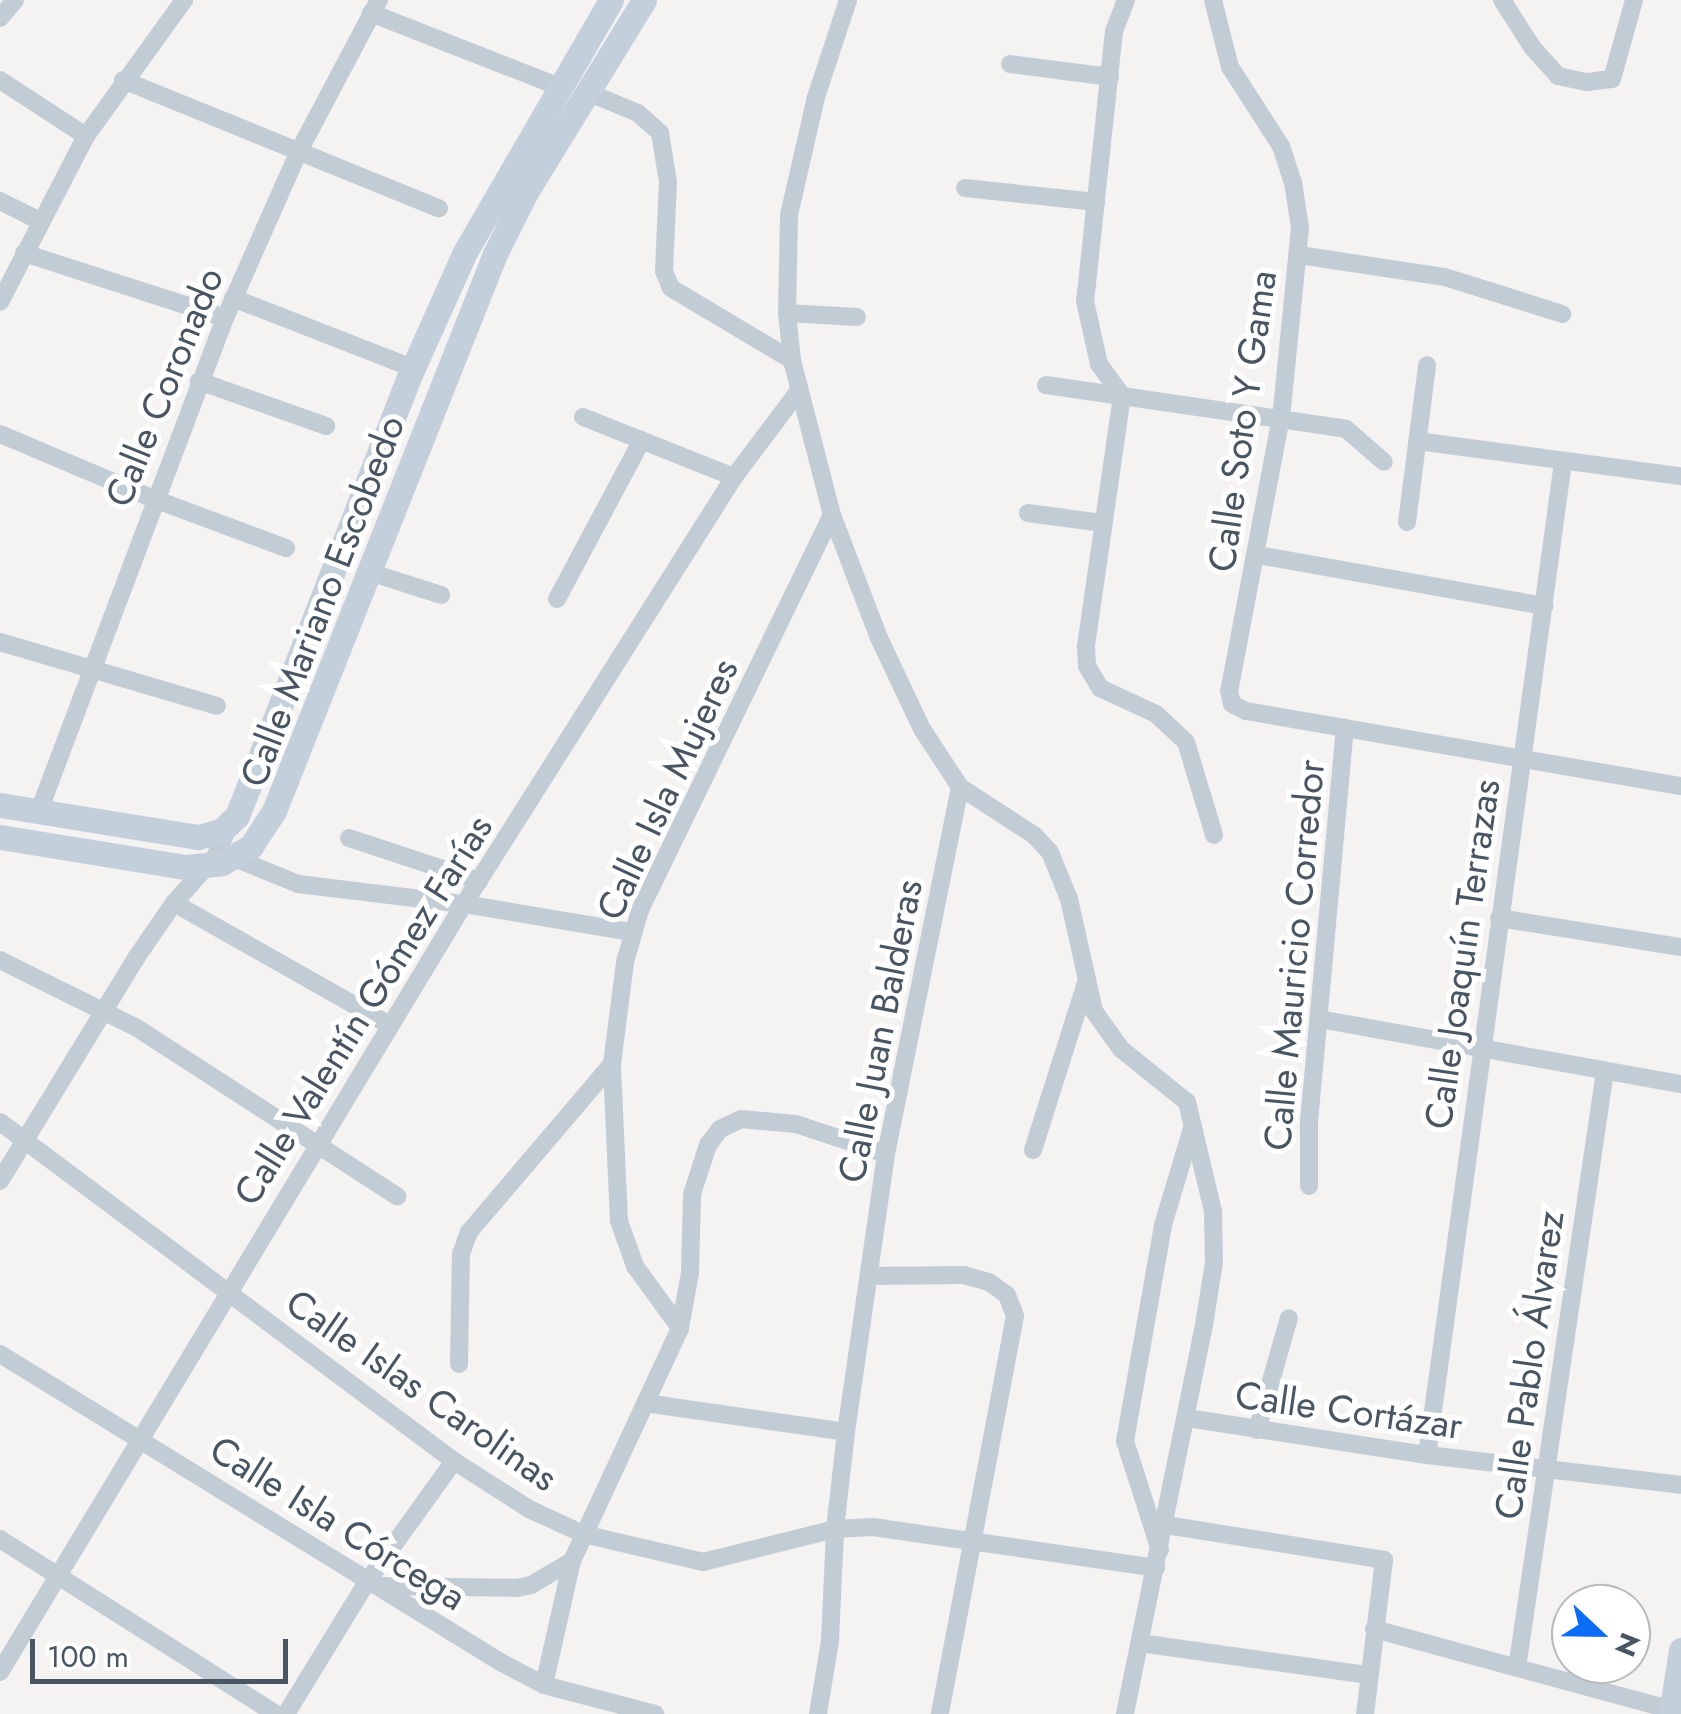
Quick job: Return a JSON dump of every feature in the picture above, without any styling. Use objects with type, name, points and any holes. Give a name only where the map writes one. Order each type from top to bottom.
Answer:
[{"type":"main road","name":"Calle Mariano Escobedo","points":[[229,826],[250,787],[413,368],[480,221],[610,0]]},
{"type":"main road","name":"Calle Mariano Escobedo","points":[[236,859],[274,811],[495,254],[644,0]]},
{"type":"main road","points":[[0,805],[198,836],[229,826]]},
{"type":"main road","points":[[0,837],[207,866],[236,859]]},
{"type":"main road","points":[[1671,1712],[1681,1650]]},
{"type":"street","points":[[0,18],[15,0]]},
{"type":"street","points":[[0,302],[86,136],[184,0]]},
{"type":"street","points":[[848,0],[816,96],[789,215],[786,312],[792,360],[797,392],[832,515],[903,692],[960,787],[1034,835],[1050,852],[1069,899],[1086,983],[1107,1034],[1187,1102],[1214,1211],[1214,1262],[1187,1418],[1126,1714]]},
{"type":"street","points":[[1126,0],[1114,31],[1085,301],[1089,334],[1099,364],[1122,396],[1087,666],[1100,688],[1156,714],[1186,742],[1214,834]]},
{"type":"street","name":"Calle Soto Y Gama","points":[[1213,0],[1230,67],[1281,146],[1293,182],[1299,256],[1281,417],[1258,555],[1229,691],[1232,704],[1344,728]]},
{"type":"street","points":[[1502,0],[1532,47],[1558,76],[1587,82],[1612,79],[1634,0]]},
{"type":"street","points":[[375,7],[560,87]]},
{"type":"street","name":"Calle Coronado","points":[[39,812],[224,318],[299,150],[375,7]]},
{"type":"street","points":[[1010,64],[1110,77]]},
{"type":"street","points":[[0,80],[86,136]]},
{"type":"street","points":[[123,80],[439,208]]},
{"type":"street","points":[[587,92],[638,114],[660,133],[668,182],[667,281],[679,294],[792,360]]},
{"type":"street","points":[[965,188],[1096,202]]},
{"type":"street","points":[[0,200],[40,221]]},
{"type":"street","points":[[24,253],[224,318]]},
{"type":"street","points":[[1299,256],[1445,277],[1562,314]]},
{"type":"street","points":[[233,298],[413,368]]},
{"type":"street","points":[[786,312],[858,317]]},
{"type":"street","points":[[1407,522],[1428,365]]},
{"type":"street","points":[[200,380],[326,426]]},
{"type":"street","points":[[1046,385],[1346,428],[1384,462]]},
{"type":"street","name":"Calle Valentín Gómez Farías","points":[[0,1672],[139,1436],[464,904],[734,477],[797,392]]},
{"type":"street","points":[[583,416],[734,477]]},
{"type":"street","points":[[0,434],[154,499],[286,548]]},
{"type":"street","points":[[557,599],[642,440]]},
{"type":"street","points":[[1417,441],[1673,476]]},
{"type":"street","name":"Calle Joaquín Terrazas","points":[[1427,1454],[1562,462]]},
{"type":"street","points":[[1028,513],[1103,523]]},
{"type":"street","name":"Calle Isla Mujeres","points":[[680,1328],[625,1246],[619,1221],[612,1064],[632,932],[832,515]]},
{"type":"street","points":[[1258,555],[1544,606]]},
{"type":"street","points":[[366,571],[441,595]]},
{"type":"street","points":[[0,642],[217,706]]},
{"type":"street","points":[[1344,728],[1681,786]]},
{"type":"street","name":"Calle Mauricio Corredor","points":[[1310,1186],[1309,1122],[1344,728]]},
{"type":"street","name":"Calle Juan Balderas","points":[[818,1714],[830,1641],[835,1529],[846,1432],[886,1154],[960,787]]},
{"type":"street","name":"Calle Mariano Escobedo","points":[[0,1182],[104,1009],[174,904],[207,866],[229,826]]},
{"type":"street","points":[[349,838],[480,882]]},
{"type":"street","points":[[236,859],[298,884],[464,904],[632,932]]},
{"type":"street","points":[[174,904],[390,1025]]},
{"type":"street","points":[[1499,918],[1681,947]]},
{"type":"street","points":[[0,960],[104,1009],[397,1196]]},
{"type":"street","points":[[1033,1150],[1086,983]]},
{"type":"street","points":[[1319,1020],[1480,1052],[1681,1084]]},
{"type":"street","points":[[459,1364],[461,1254],[469,1232],[612,1064]]},
{"type":"street","name":"Calle Pablo Álvarez","points":[[1516,1668],[1605,1071]]},
{"type":"street","points":[[544,1685],[572,1561],[680,1328],[690,1274],[692,1194],[708,1144],[720,1130],[741,1118],[796,1124],[886,1154]]},
{"type":"street","points":[[1158,1559],[1126,1441],[1163,1226],[1194,1120]]},
{"type":"street","name":"Calle Islas Carolinas","points":[[0,1122],[454,1460],[530,1509],[583,1534],[704,1562],[835,1529],[873,1528],[1158,1559]]},
{"type":"street","points":[[869,1276],[964,1275],[989,1282],[1007,1295],[1016,1316],[940,1714]]},
{"type":"street","points":[[1256,1430],[1289,1318]]},
{"type":"street","name":"Calle Isla Córcega","points":[[0,1354],[139,1436],[370,1584],[544,1685],[655,1714]]},
{"type":"street","points":[[646,1402],[846,1432]]},
{"type":"street","name":"Calle Cortázar","points":[[1187,1418],[1427,1454],[1681,1485]]},
{"type":"street","points":[[286,1714],[454,1460]]},
{"type":"street","points":[[1166,1525],[1384,1560],[1365,1714]]},
{"type":"street","points":[[0,1539],[276,1714]]},
{"type":"street","points":[[370,1584],[499,1590],[532,1585],[572,1561]]},
{"type":"street","points":[[532,1585],[558,1610]]},
{"type":"street","points":[[1374,1630],[1671,1712]]},
{"type":"street","points":[[1140,1644],[1369,1676]]}]
